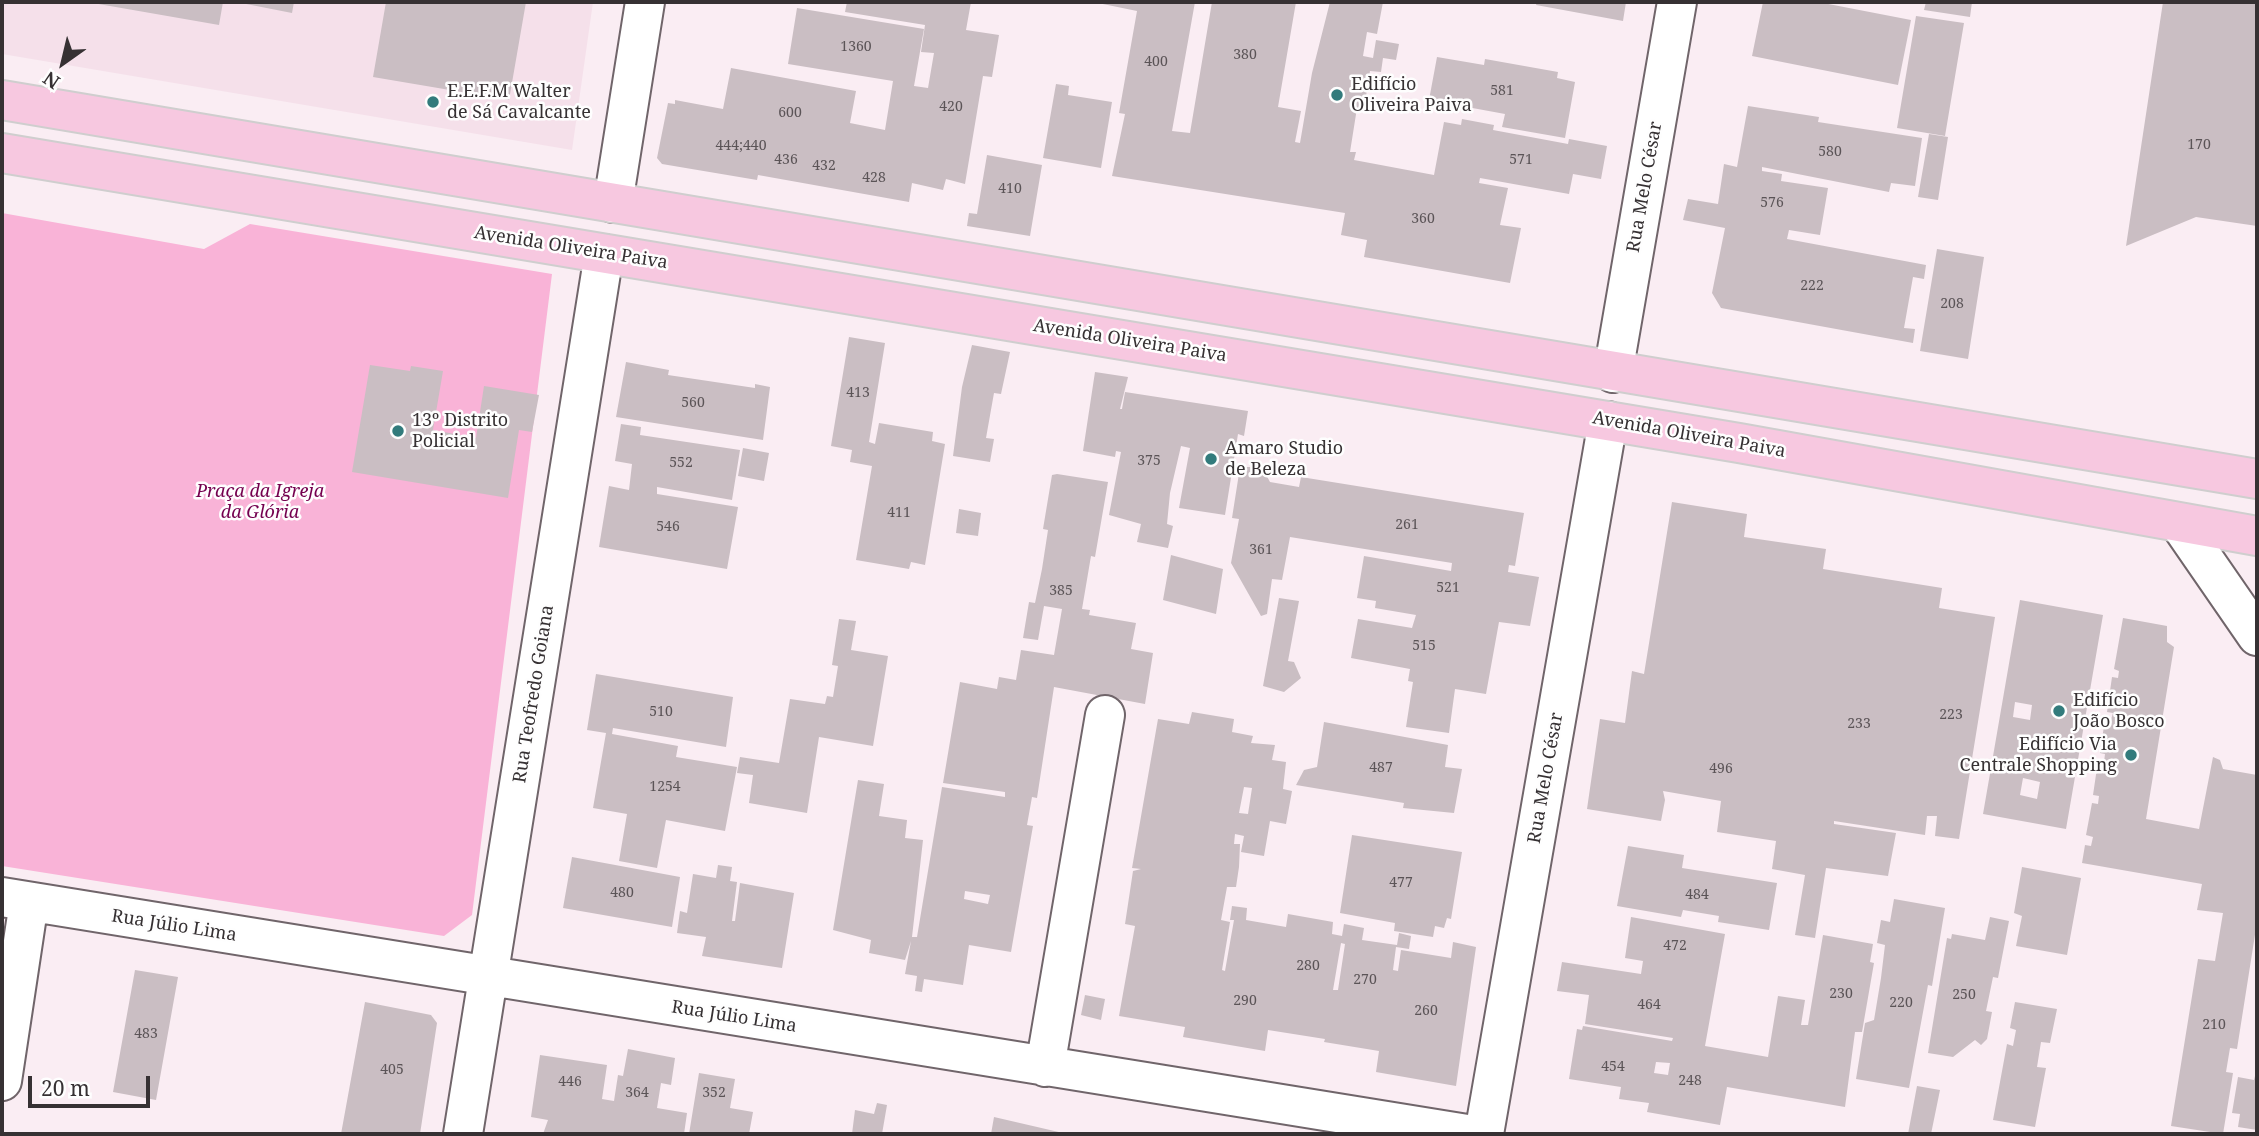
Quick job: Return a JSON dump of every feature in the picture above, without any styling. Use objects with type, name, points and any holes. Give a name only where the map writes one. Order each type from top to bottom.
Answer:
[{"type":"main road","points":[[2,100],[1613,373],[2257,479]]},
{"type":"main road","name":"Avenida Oliveira Paiva","points":[[2,153],[1608,421],[2257,536]]},
{"type":"street","points":[[613,203],[645,2]]},
{"type":"street","name":"Rua Melo César","points":[[1613,373],[1677,2]]},
{"type":"street","name":"Rua Teofredo Goiana","points":[[463,1134],[604,254]]},
{"type":"street","name":"Rua Melo César","points":[[1484,1134],[1608,421]]},
{"type":"street","points":[[2179,523],[2257,636]]},
{"type":"street","points":[[1045,1067],[1105,715]]},
{"type":"street","points":[[2,1081],[15,899]]},
{"type":"street","name":"Rua Júlio Lima","points":[[15,899],[488,978],[1467,1134]]},
{"type":"shaded area","name":"E.E.F.M Walter de Sá Cavalcante","points":[[2,2],[593,2],[572,150],[2,54]]},
{"type":"green space","name":"Praça da Igreja da Glória","points":[[2,213],[204,249],[250,224],[552,274],[472,915],[444,936],[2,866]]},
{"type":"building","points":[[87,2],[223,2],[219,25]]},
{"type":"building","points":[[236,2],[294,2],[292,13]]},
{"type":"building","points":[[386,2],[526,2],[509,100],[373,77]]},
{"type":"building","points":[[847,2],[971,2],[966,30],[999,35],[992,77],[983,76],[965,184],[946,179],[943,190],[912,183],[909,202],[758,175],[757,180],[662,164],[657,158],[668,103],[675,104],[675,100],[723,109],[731,68],[856,91],[850,123],[885,130],[893,81],[788,64],[797,8],[924,29],[914,86],[928,88],[934,53],[921,52],[925,25],[845,12]]},
{"type":"building","points":[[1093,2],[1195,2],[1172,131],[1190,133],[1212,2],[1296,2],[1278,107],[1301,111],[1295,142],[1300,143],[1312,73],[1330,2],[1383,2],[1377,34],[1367,32],[1363,56],[1373,58],[1376,40],[1399,44],[1396,60],[1383,58],[1381,72],[1370,71],[1364,109],[1357,108],[1350,152],[1356,152],[1354,160],[1434,175],[1444,122],[1461,125],[1462,119],[1494,125],[1493,130],[1568,144],[1569,139],[1607,146],[1601,179],[1573,174],[1569,194],[1480,178],[1479,183],[1508,188],[1500,225],[1521,228],[1510,283],[1364,257],[1367,240],[1341,235],[1345,213],[1112,176],[1125,114],[1119,113],[1137,11]]},
{"type":"building","points":[[1537,2],[1626,2],[1623,21],[1536,5]]},
{"type":"building","points":[[1763,2],[1818,2],[1911,20],[1898,85],[1752,56]]},
{"type":"building","points":[[1926,2],[1972,2],[1970,17],[1924,10]]},
{"type":"building","points":[[2163,2],[2257,2],[2257,226],[2196,217],[2126,246]]},
{"type":"building","points":[[1916,16],[1964,23],[1945,136],[1897,128]]},
{"type":"building","points":[[1437,57],[1484,65],[1485,59],[1558,72],[1557,78],[1575,82],[1565,138],[1502,127],[1505,114],[1429,100]]},
{"type":"building","points":[[1056,84],[1069,86],[1068,95],[1112,102],[1101,168],[1043,158]]},
{"type":"building","points":[[1748,106],[1819,117],[1818,122],[1922,138],[1915,186],[1891,183],[1889,192],[1762,167],[1762,171],[1782,174],[1781,181],[1828,188],[1820,235],[1789,230],[1787,239],[1926,265],[1924,279],[1913,277],[1904,328],[1915,329],[1913,343],[1721,308],[1712,293],[1725,228],[1683,220],[1688,199],[1718,204],[1724,164],[1737,167]]},
{"type":"building","points":[[1929,134],[1948,137],[1938,200],[1918,197]]},
{"type":"building","points":[[987,155],[1042,165],[1030,236],[967,226],[969,213],[977,214]]},
{"type":"building","points":[[1937,249],[1984,257],[1968,359],[1920,351]]},
{"type":"building","points":[[849,337],[885,343],[869,442],[875,444],[879,423],[933,432],[932,441],[945,444],[925,565],[911,562],[909,569],[856,560],[872,466],[850,462],[852,450],[831,446]]},
{"type":"building","points":[[972,345],[1010,352],[1001,394],[994,393],[986,438],[994,439],[990,462],[953,456],[962,387]]},
{"type":"building","points":[[626,362],[669,370],[668,375],[755,388],[755,384],[770,387],[763,440],[616,417]]},
{"type":"building","name":"13º Distrito Policial","points":[[370,365],[410,371],[411,366],[443,371],[433,430],[476,438],[484,386],[539,395],[532,432],[519,430],[508,498],[352,472]]},
{"type":"building","points":[[1095,372],[1128,377],[1120,409],[1125,392],[1248,411],[1244,436],[1238,434],[1225,515],[1179,508],[1190,448],[1181,446],[1170,493],[1167,524],[1173,526],[1168,548],[1137,542],[1141,524],[1109,515],[1121,452],[1116,451],[1115,457],[1083,451]]},
{"type":"building","points":[[621,424],[641,427],[640,435],[740,450],[732,500],[657,487],[657,494],[738,507],[727,569],[599,547],[609,486],[629,490],[632,464],[615,461]]},
{"type":"building","points":[[743,448],[769,453],[764,481],[738,476]]},
{"type":"building","points":[[1240,467],[1262,467],[1270,482],[1299,487],[1301,477],[1524,513],[1515,566],[1509,565],[1508,572],[1539,577],[1530,626],[1499,622],[1486,694],[1455,689],[1449,733],[1406,727],[1413,682],[1408,681],[1410,669],[1351,658],[1358,619],[1412,628],[1416,615],[1375,608],[1376,601],[1357,598],[1364,556],[1451,571],[1452,563],[1290,537],[1282,580],[1272,579],[1267,614],[1261,616],[1231,563],[1239,519],[1232,518]]},
{"type":"building","points":[[1052,475],[1108,482],[1095,557],[1091,556],[1082,609],[1090,610],[1089,615],[1136,623],[1131,649],[1153,653],[1145,704],[1054,687],[1037,798],[1032,797],[1027,825],[1033,826],[1011,952],[969,945],[963,985],[924,979],[922,992],[915,991],[917,976],[905,974],[911,941],[905,960],[869,953],[871,940],[833,930],[858,780],[884,784],[879,816],[907,820],[905,838],[923,840],[912,937],[917,937],[942,787],[1005,797],[1005,792],[943,783],[960,682],[997,689],[999,677],[1016,680],[1021,650],[1054,655],[1062,609],[1044,606],[1038,640],[1023,638],[1029,602],[1035,603],[1042,569],[1048,530],[1043,529]],"holes":[[[965,891],[990,895],[988,904],[964,899]]]},
{"type":"building","points":[[1672,502],[1747,514],[1744,537],[1826,549],[1823,569],[1942,588],[1939,608],[1995,617],[1959,839],[1935,836],[1937,816],[1927,816],[1925,835],[1834,821],[1834,824],[1896,833],[1888,876],[1826,868],[1815,938],[1795,935],[1805,875],[1772,869],[1776,841],[1717,832],[1721,801],[1663,791],[1665,800],[1661,821],[1587,809],[1600,719],[1625,723],[1632,671],[1644,674]]},
{"type":"building","points":[[959,509],[981,513],[978,536],[956,533]]},
{"type":"building","points":[[1171,555],[1223,569],[1216,614],[1163,600]]},
{"type":"building","points":[[1279,598],[1299,601],[1288,661],[1294,662],[1301,678],[1284,692],[1263,686]]},
{"type":"building","name":"Edifício João Bosco","points":[[2020,600],[2103,615],[2066,829],[1983,814]],"holes":[[[2015,702],[2032,705],[2030,720],[2013,717]],[[2023,778],[2040,782],[2037,799],[2020,795]]]},
{"type":"building","name":"Edifício Via Centrale Shopping","points":[[2123,618],[2167,626],[2167,642],[2174,647],[2146,819],[2199,829],[2213,757],[2220,760],[2223,769],[2257,775],[2257,922],[2237,1049],[2230,1048],[2226,1072],[2233,1073],[2223,1134],[2171,1126],[2198,959],[2215,961],[2223,913],[2197,910],[2202,884],[2082,863],[2085,845],[2091,846],[2093,837],[2086,835],[2092,803],[2098,804],[2099,796],[2093,795],[2098,761],[2104,762],[2105,754],[2100,753],[2105,719],[2111,720],[2113,713],[2107,712],[2112,677],[2118,678],[2119,671],[2114,669]]},
{"type":"building","points":[[839,619],[856,621],[851,650],[888,656],[873,746],[819,737],[807,813],[749,803],[753,775],[737,773],[740,757],[779,763],[790,699],[825,704],[827,696],[833,697],[838,666],[832,665]]},
{"type":"building","points":[[596,674],[733,697],[726,747],[613,728],[612,734],[678,746],[676,757],[737,767],[725,831],[666,820],[657,868],[619,861],[627,814],[593,808],[606,733],[587,730]]},
{"type":"building","points":[[1192,712],[1234,719],[1232,732],[1253,736],[1251,743],[1275,745],[1272,760],[1286,762],[1283,789],[1292,791],[1286,824],[1270,821],[1264,856],[1241,852],[1244,836],[1235,834],[1234,844],[1240,844],[1239,867],[1236,887],[1227,887],[1221,920],[1230,922],[1222,970],[1225,971],[1234,920],[1230,920],[1232,906],[1247,908],[1246,920],[1286,927],[1288,914],[1333,922],[1332,934],[1342,936],[1344,924],[1364,928],[1362,940],[1397,945],[1399,933],[1411,936],[1409,949],[1396,947],[1393,970],[1398,971],[1401,950],[1451,958],[1453,942],[1476,947],[1456,1086],[1376,1072],[1379,1051],[1324,1042],[1325,1039],[1268,1030],[1265,1051],[1183,1037],[1185,1027],[1119,1016],[1135,926],[1125,924],[1133,871],[1141,869],[1132,868],[1158,719],[1189,724]],"holes":[[[1244,787],[1252,788],[1248,814],[1239,813]],[[1341,943],[1345,944],[1338,990],[1333,990]]]},
{"type":"building","points":[[1324,722],[1448,745],[1445,767],[1462,769],[1454,813],[1403,808],[1404,803],[1296,785],[1304,770],[1317,767]]},
{"type":"building","points":[[1352,835],[1462,852],[1451,919],[1447,918],[1444,928],[1435,926],[1433,937],[1394,931],[1395,923],[1340,913]]},
{"type":"building","points":[[1628,846],[1684,855],[1682,868],[1777,883],[1769,930],[1718,922],[1719,916],[1683,910],[1681,917],[1617,906]]},
{"type":"building","points":[[572,857],[680,877],[672,927],[563,908]]},
{"type":"building","points":[[718,865],[732,867],[730,881],[737,882],[732,921],[735,921],[740,883],[794,893],[782,968],[702,956],[706,937],[677,933],[680,911],[687,913],[693,874],[716,878]]},
{"type":"building","points":[[2022,867],[2081,878],[2067,955],[2016,946],[2022,916],[2014,913]]},
{"type":"building","points":[[1894,899],[1945,908],[1932,986],[1928,985],[1909,1088],[1856,1079],[1865,1023],[1874,1020],[1881,978],[1885,945],[1877,943],[1881,920],[1890,922]]},
{"type":"building","points":[[1631,917],[1725,934],[1705,1046],[1768,1057],[1778,996],[1805,1000],[1801,1025],[1808,1025],[1823,935],[1873,944],[1870,962],[1874,963],[1862,1032],[1855,1032],[1845,1107],[1727,1087],[1720,1125],[1647,1112],[1649,1103],[1619,1099],[1621,1087],[1569,1079],[1577,1029],[1582,1030],[1583,1026],[1672,1041],[1673,1038],[1585,1024],[1589,995],[1557,991],[1562,962],[1641,974],[1643,961],[1625,958]],"holes":[[[1656,1062],[1670,1063],[1668,1075],[1654,1073]]]},
{"type":"building","points":[[1990,917],[2009,921],[1998,978],[1993,977],[1986,1011],[1992,1012],[1987,1039],[1981,1045],[1975,1040],[1953,1057],[1928,1053],[1947,938],[1951,939],[1952,934],[1985,940]]},
{"type":"building","points":[[135,970],[178,977],[156,1100],[113,1092]]},
{"type":"building","points":[[1085,995],[1105,999],[1101,1020],[1081,1015]]},
{"type":"building","points":[[365,1002],[431,1015],[437,1023],[420,1134],[341,1134]]},
{"type":"building","points":[[2015,1002],[2057,1009],[2050,1043],[2041,1042],[2037,1067],[2046,1068],[2035,1127],[1993,1120],[2007,1044],[2013,1046],[2016,1030],[2010,1028]]},
{"type":"building","points":[[628,1049],[675,1058],[671,1085],[661,1083],[657,1108],[687,1113],[684,1134],[543,1134],[548,1120],[531,1117],[540,1055],[607,1065],[602,1099],[614,1101],[618,1075],[623,1076]]},
{"type":"building","points":[[699,1073],[735,1079],[730,1108],[753,1112],[749,1134],[689,1134]]},
{"type":"building","points":[[2255,1076],[2257,1130],[2238,1127],[2240,1114],[2232,1113],[2238,1077],[2254,1080]]},
{"type":"building","points":[[1917,1086],[1940,1090],[1931,1134],[1908,1134]]},
{"type":"building","points":[[877,1103],[887,1105],[882,1134],[852,1134],[855,1110],[874,1114]]},
{"type":"building","points":[[994,1117],[1063,1133],[1063,1134],[991,1134]]},
{"type":"place","name":"Edifício Oliveira Paiva","points":[[1337,95]]},
{"type":"place","name":"E.E.F.M Walter de Sá Cavalcante","points":[[433,102]]},
{"type":"place","name":"13º Distrito Policial","points":[[398,431]]},
{"type":"place","name":"Amaro Studio de Beleza","points":[[1211,459]]},
{"type":"place","name":"Edifício João Bosco","points":[[2059,711]]},
{"type":"place","name":"Edifício Via Centrale Shopping","points":[[2131,755]]}]
